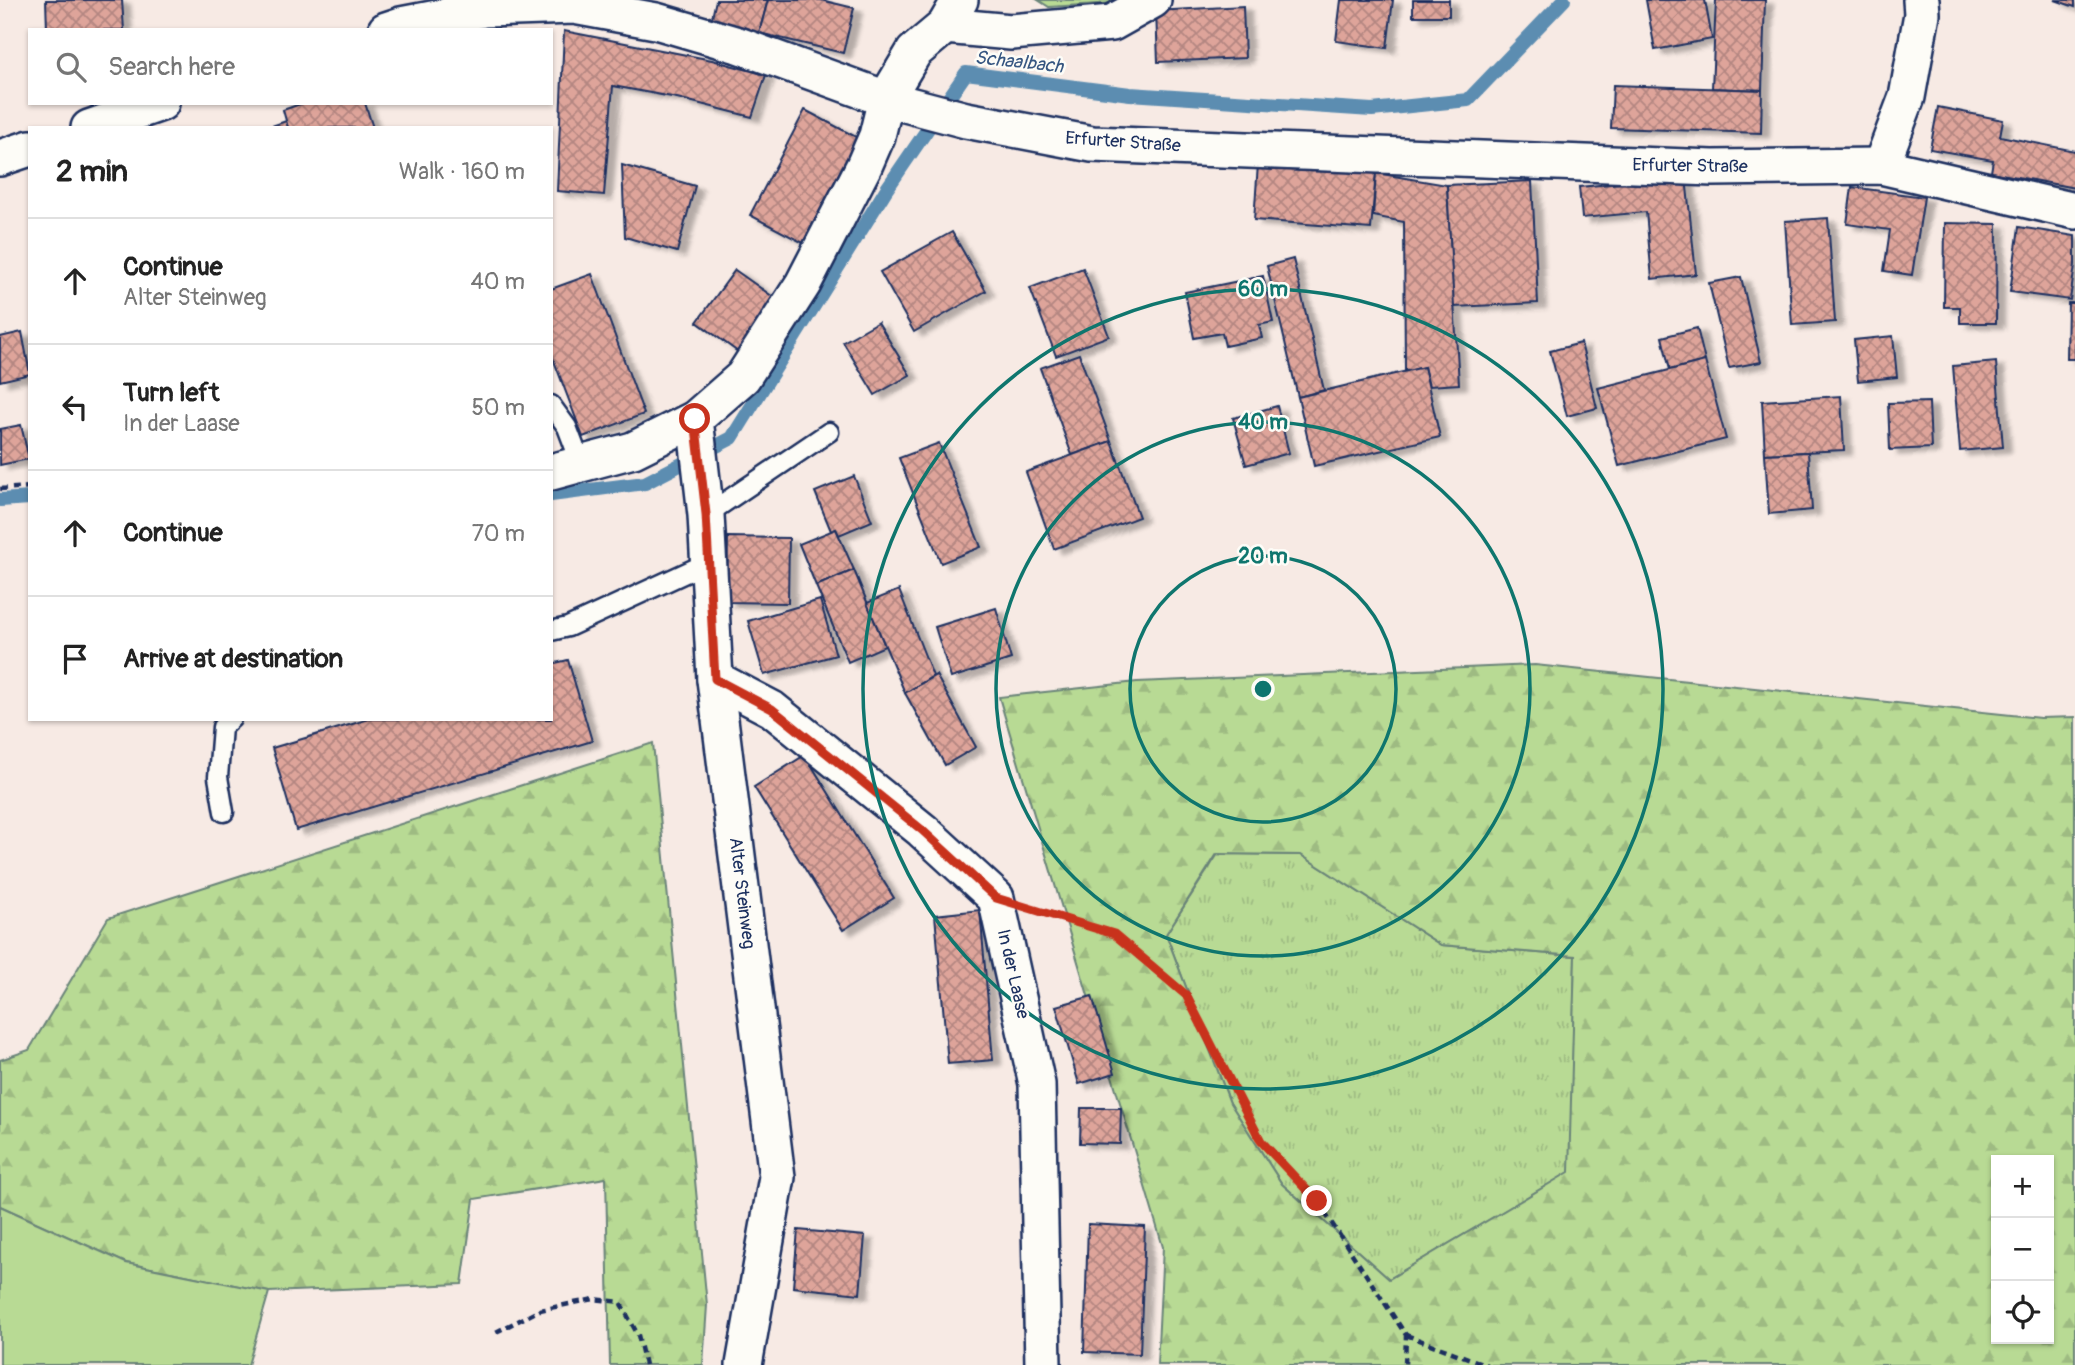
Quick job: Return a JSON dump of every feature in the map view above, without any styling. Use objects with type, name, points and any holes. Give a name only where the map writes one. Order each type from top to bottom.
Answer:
[{"type":"street","points":[[566,468],[696,429],[743,377],[803,284],[864,166],[877,136],[886,99],[914,52],[953,13],[1011,32],[1112,23],[1153,0]]},
{"type":"street","name":"Erfurter Straße","points":[[392,28],[484,9],[574,6],[656,21],[738,45],[886,99],[966,120],[1092,144],[1713,168],[1881,166],[2075,211]]},
{"type":"street","points":[[1881,166],[1907,97],[1922,7]]},
{"type":"street","points":[[95,126],[155,105]]},
{"type":"street","points":[[0,158],[28,149]]},
{"type":"street","name":"Alter Steinweg","points":[[696,429],[705,504],[715,679],[777,1177],[744,1365]]},
{"type":"street","points":[[715,679],[772,709],[922,830],[996,898]]},
{"type":"street","name":"In der Laase","points":[[996,898],[1037,1084],[1043,1365]]},
{"type":"lane","points":[[553,408],[567,426],[566,468]]},
{"type":"lane","points":[[705,504],[829,432]]},
{"type":"lane","points":[[553,631],[568,627],[709,562]]},
{"type":"lane","points":[[224,812],[218,777],[222,727],[229,721]]},
{"type":"path","points":[[0,489],[28,486]]},
{"type":"path","points":[[996,898],[1114,934],[1186,995],[1261,1141],[1317,1201],[1406,1335],[1405,1365]]},
{"type":"path","points":[[496,1332],[540,1310],[594,1299],[621,1302],[638,1335],[645,1365]]},
{"type":"path","points":[[1406,1335],[1487,1365]]},
{"type":"green space","points":[[1038,0],[1131,0],[1049,7]]},
{"type":"green space","points":[[1535,665],[2040,718],[2075,717],[2075,1365],[1157,1365],[1163,1247],[999,697],[1137,682]],"holes":[[[1217,854],[1301,855],[1441,945],[1575,956],[1569,1172],[1389,1279],[1282,1184],[1230,1103],[1166,934]]]},
{"type":"green space","points":[[653,743],[707,1305],[703,1365],[610,1365],[606,1178],[474,1199],[462,1284],[269,1292],[126,1263],[0,1206],[0,1060],[29,1050],[108,918]]},
{"type":"green space","points":[[1218,854],[1301,855],[1441,945],[1575,956],[1570,1172],[1389,1279],[1282,1184],[1230,1103],[1166,934]]},
{"type":"green space","points":[[0,1206],[126,1263],[269,1292],[248,1365],[0,1365]]},
{"type":"building","points":[[46,0],[122,0],[124,28],[47,28]]},
{"type":"building","points":[[716,0],[768,0],[759,33],[711,22]]},
{"type":"building","points":[[768,0],[821,0],[854,8],[843,53],[759,33]]},
{"type":"building","points":[[1341,0],[1393,0],[1387,48],[1336,41]]},
{"type":"building","points":[[1413,0],[1449,0],[1449,16],[1413,16]]},
{"type":"building","points":[[1646,0],[1705,0],[1712,39],[1655,50]]},
{"type":"building","points":[[1716,0],[1765,0],[1762,90],[1712,88]]},
{"type":"building","points":[[2055,0],[2075,0],[2075,7]]},
{"type":"building","points":[[1243,6],[1245,58],[1158,62],[1156,11]]},
{"type":"building","points":[[564,31],[712,60],[766,75],[752,117],[677,98],[613,86],[604,195],[557,191]]},
{"type":"building","points":[[1613,85],[1762,90],[1761,133],[1611,128]]},
{"type":"building","points":[[297,105],[366,105],[372,126],[287,126],[283,110]]},
{"type":"building","points":[[1938,107],[2003,120],[2000,136],[2075,151],[2075,188],[1991,172],[1993,160],[1930,149]]},
{"type":"building","points":[[805,110],[858,138],[803,243],[750,215]]},
{"type":"building","points":[[286,121],[287,126],[272,126]]},
{"type":"building","points":[[1258,164],[1376,173],[1371,229],[1254,220]]},
{"type":"building","points":[[622,165],[695,186],[677,252],[625,237]]},
{"type":"building","points":[[1376,173],[1447,185],[1459,384],[1429,386],[1424,367],[1405,372],[1404,222],[1373,216]]},
{"type":"building","points":[[1686,177],[1696,274],[1652,279],[1646,212],[1582,218],[1579,187]]},
{"type":"building","points":[[1532,181],[1538,303],[1454,307],[1447,185]]},
{"type":"building","points":[[1852,187],[1924,197],[1912,275],[1884,271],[1890,230],[1847,224]]},
{"type":"building","points":[[1828,218],[1835,322],[1792,325],[1785,221]]},
{"type":"building","points":[[1945,223],[1997,224],[1996,323],[1960,323],[1960,307],[1944,307]]},
{"type":"building","points":[[2019,227],[2075,236],[2075,265],[2070,300],[2010,292]]},
{"type":"building","points":[[952,232],[986,291],[914,332],[880,272]]},
{"type":"building","points":[[1293,259],[1324,390],[1298,397],[1267,266]]},
{"type":"building","points":[[1083,268],[1109,336],[1056,356],[1030,288]]},
{"type":"building","points":[[735,270],[776,299],[738,352],[697,322]]},
{"type":"building","points":[[592,274],[644,414],[583,437],[553,358],[553,288]]},
{"type":"building","points":[[1263,276],[1273,322],[1259,325],[1262,338],[1225,346],[1222,333],[1194,338],[1185,292]]},
{"type":"building","points":[[1741,277],[1761,362],[1729,368],[1709,283]]},
{"type":"building","points":[[2068,303],[2075,303],[2075,359],[2067,359]]},
{"type":"building","points":[[878,322],[910,375],[875,395],[843,342]]},
{"type":"building","points":[[1697,328],[1705,361],[1670,370],[1662,337]]},
{"type":"building","points":[[22,332],[28,374],[0,381],[0,337]]},
{"type":"building","points":[[1893,336],[1897,377],[1858,381],[1854,340]]},
{"type":"building","points":[[1581,343],[1597,408],[1567,416],[1550,351]]},
{"type":"building","points":[[1079,354],[1111,441],[1072,455],[1040,368]]},
{"type":"building","points":[[1705,361],[1726,439],[1619,466],[1598,388]]},
{"type":"building","points":[[1996,362],[2003,447],[1960,451],[1953,366]]},
{"type":"building","points":[[1424,367],[1440,437],[1314,466],[1298,397]]},
{"type":"building","points":[[1841,396],[1844,450],[1765,454],[1762,401]]},
{"type":"building","points":[[1929,402],[1931,448],[1890,450],[1888,403]]},
{"type":"building","points":[[1277,406],[1289,453],[1246,465],[1233,418]]},
{"type":"building","points":[[21,425],[28,459],[0,465],[0,429]]},
{"type":"building","points":[[1111,441],[1139,517],[1054,549],[1026,472]]},
{"type":"building","points":[[939,443],[981,547],[941,563],[899,458]]},
{"type":"building","points":[[1808,452],[1812,510],[1769,514],[1765,454]]},
{"type":"building","points":[[854,476],[872,521],[839,535],[836,529],[831,531],[815,492]]},
{"type":"building","points":[[836,529],[854,570],[816,586],[799,544]]},
{"type":"building","points":[[728,537],[789,538],[788,603],[727,602]]},
{"type":"building","points":[[854,570],[885,646],[848,662],[816,586]]},
{"type":"building","points":[[899,590],[933,676],[905,693],[867,603]]},
{"type":"building","points":[[820,600],[836,655],[764,675],[748,621]]},
{"type":"building","points":[[996,608],[1011,659],[951,678],[935,627]]},
{"type":"building","points":[[568,660],[592,741],[296,830],[272,748],[362,721],[553,721],[553,664]]},
{"type":"building","points":[[936,675],[976,747],[945,765],[905,693]]},
{"type":"building","points":[[805,755],[894,898],[843,930],[754,787]]},
{"type":"building","points":[[980,910],[993,1060],[948,1064],[935,915]]},
{"type":"building","points":[[1092,996],[1115,1073],[1079,1084],[1056,1006]]},
{"type":"building","points":[[1081,1108],[1121,1108],[1120,1144],[1080,1143]]},
{"type":"building","points":[[1088,1224],[1145,1227],[1140,1354],[1084,1352]]},
{"type":"building","points":[[798,1230],[865,1236],[860,1294],[793,1287]]},
{"type":"waterway","name":"Schaalbach","points":[[553,495],[645,483],[732,438],[886,190],[966,73],[1130,94],[1372,110],[1468,100],[1564,0]]},
{"type":"waterway","name":"Schaalbach","points":[[0,500],[28,498]]},
{"type":"route","points":[[695,419],[706,514],[715,679],[772,709],[922,830],[996,898],[1114,934],[1186,995],[1261,1141],[1317,1201]]}]
